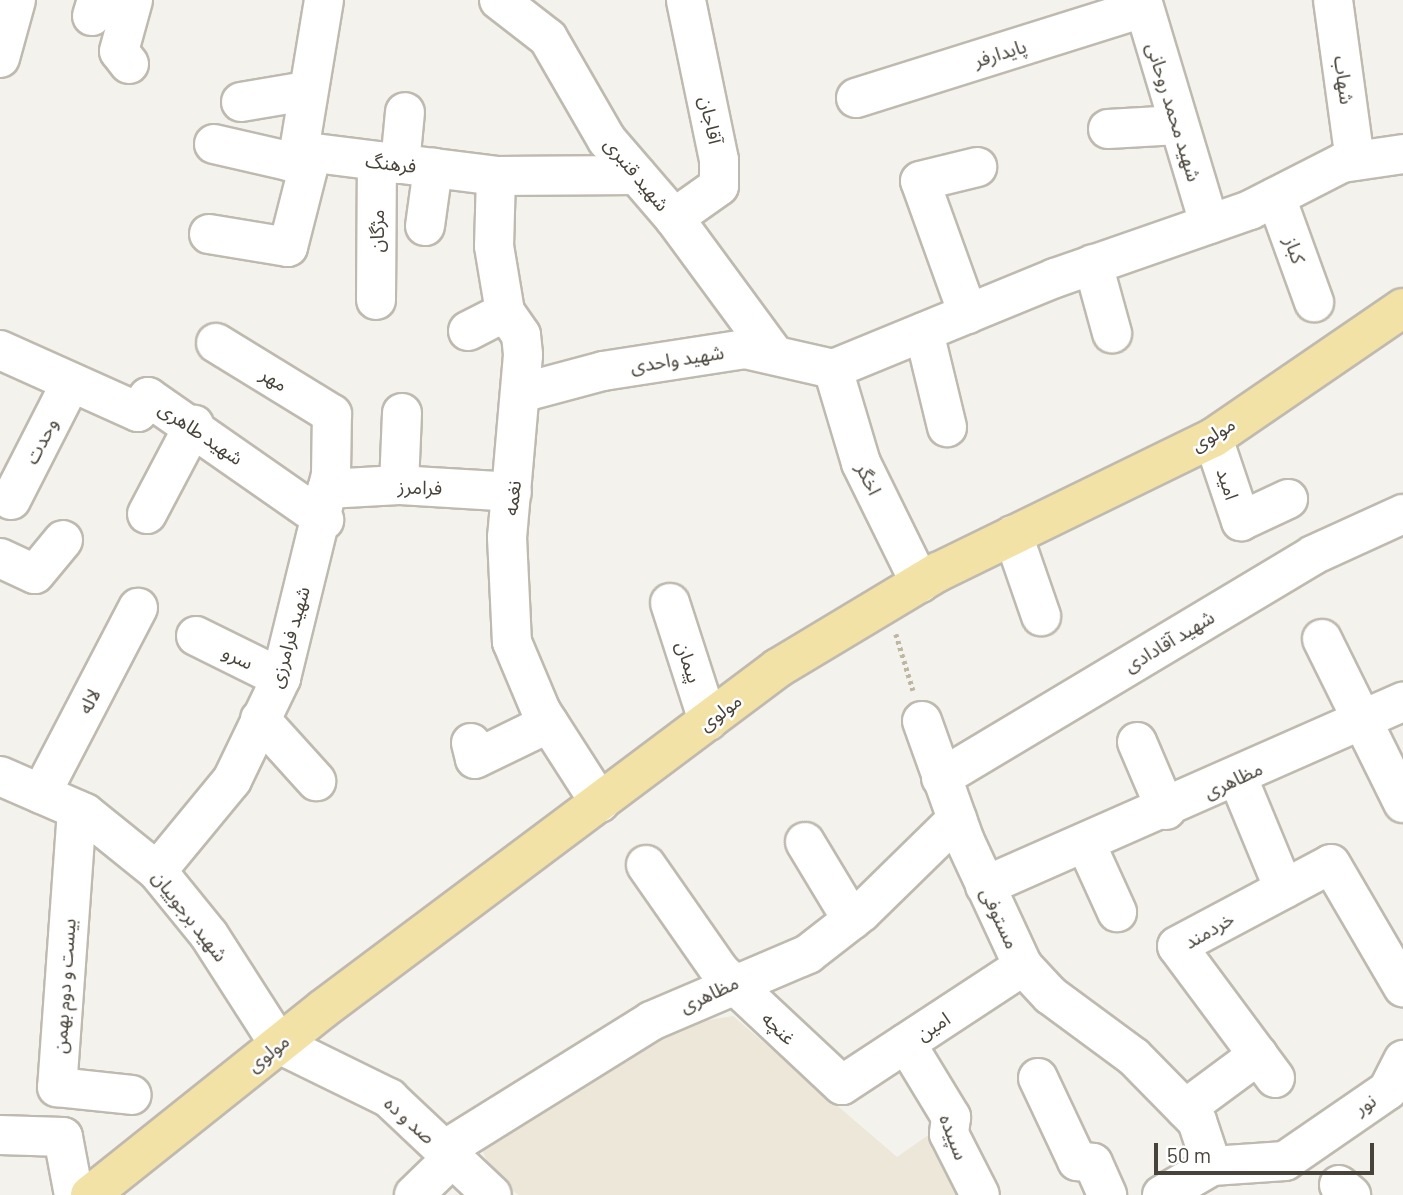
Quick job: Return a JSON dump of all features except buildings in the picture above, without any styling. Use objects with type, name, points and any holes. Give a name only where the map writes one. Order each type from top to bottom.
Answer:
[{"type":"main road","name":"مولوی","points":[[90,1195],[279,1044],[778,668],[920,583],[1213,438],[1403,309]]},
{"type":"street","points":[[0,58],[16,0]]},
{"type":"street","points":[[129,64],[119,51],[133,0]]},
{"type":"street","points":[[209,234],[288,247],[306,152],[306,91],[324,0]]},
{"type":"street","name":"شهید قنبری","points":[[499,0],[548,38],[607,141],[674,218],[773,353]]},
{"type":"street","name":"آقاجان","points":[[674,218],[719,186],[719,160],[687,0]]},
{"type":"street","name":"شهاب","points":[[1333,0],[1354,160]]},
{"type":"street","name":"پایدارفر","points":[[856,98],[1142,4]]},
{"type":"street","name":"شهید محمد روحانی","points":[[1142,4],[1209,224]]},
{"type":"street","points":[[241,102],[306,91]]},
{"type":"street","points":[[405,112],[404,164],[425,226]]},
{"type":"street","points":[[1108,129],[1178,125]]},
{"type":"street","name":"فرهنگ","points":[[214,144],[288,161],[306,152],[496,176],[637,175]]},
{"type":"street","points":[[834,369],[1093,264],[1209,224],[1276,197],[1354,160],[1403,155]]},
{"type":"street","name":"مژگان","points":[[376,300],[404,164]]},
{"type":"street","points":[[968,314],[920,181],[977,167]]},
{"type":"street","name":"نغمه","points":[[496,176],[494,246],[505,312],[521,335],[521,393],[507,537],[512,642],[549,723],[600,803]]},
{"type":"street","name":"کباز","points":[[1276,197],[1314,302]]},
{"type":"street","points":[[1093,264],[1112,333]]},
{"type":"street","points":[[468,331],[505,312]]},
{"type":"street","points":[[924,332],[947,427]]},
{"type":"street","name":"مهر","points":[[216,343],[331,414]]},
{"type":"street","name":"شهید واحدی","points":[[521,393],[692,354],[745,349],[773,353],[834,369]]},
{"type":"street","name":"شهید طاهری","points":[[0,350],[138,412],[148,397],[326,504]]},
{"type":"street","name":"اخگر","points":[[834,369],[861,463],[920,583]]},
{"type":"street","name":"وحدت","points":[[13,503],[72,382]]},
{"type":"street","points":[[399,485],[402,413]]},
{"type":"street","name":"شهید فرامرزی","points":[[158,871],[232,780],[281,678],[326,504],[331,414]]},
{"type":"street","points":[[147,513],[194,425]]},
{"type":"street","name":"امید","points":[[1213,438],[1241,521],[1288,499]]},
{"type":"street","name":"فرامرز","points":[[326,504],[399,485],[512,492]]},
{"type":"street","name":"شهید آقادادی","points":[[941,778],[1313,555],[1403,514]]},
{"type":"street","points":[[1013,535],[1041,616]]},
{"type":"street","points":[[0,558],[35,574],[63,540]]},
{"type":"street","name":"پیمان","points":[[670,603],[708,721]]},
{"type":"street","name":"لاله","points":[[41,794],[138,608]]},
{"type":"street","name":"سرو","points":[[196,636],[281,678]]},
{"type":"street","points":[[1322,639],[1403,803]]},
{"type":"street","name":"مظاهری","points":[[985,886],[1166,810],[1403,702]]},
{"type":"street","points":[[260,719],[316,781]]},
{"type":"street","name":"مستوفی","points":[[922,720],[957,819],[1023,966],[1197,1121],[1212,1166]]},
{"type":"street","points":[[471,743],[475,759],[549,723]]},
{"type":"street","points":[[1137,742],[1166,810]]},
{"type":"street","name":"شهید برجوییان","points":[[0,776],[77,810],[158,871],[209,935],[279,1044]]},
{"type":"street","points":[[1238,778],[1284,889]]},
{"type":"street","name":"بیست و دوم بهمن","points":[[77,810],[57,1087],[132,1095]]},
{"type":"street","name":"مظاهری","points":[[414,1195],[448,1154],[652,1021],[731,982],[808,954],[852,920],[957,819]]},
{"type":"street","points":[[805,842],[852,920]]},
{"type":"street","points":[[1086,844],[1117,912]]},
{"type":"street","name":"خردمند","points":[[1185,1109],[1266,1067],[1177,946],[1331,864],[1403,987]]},
{"type":"street","name":"غنچه","points":[[646,865],[731,982],[842,1085]]},
{"type":"street","name":"امین","points":[[842,1085],[1023,966]]},
{"type":"street","name":"سپیده","points":[[906,1043],[951,1117],[949,1134],[980,1195]]},
{"type":"street","name":"صد و ده","points":[[279,1044],[389,1098],[492,1195]]},
{"type":"street","name":"نور","points":[[1162,1195],[1212,1166],[1285,1161],[1388,1090],[1403,1060]]},
{"type":"street","points":[[1038,1079],[1077,1161],[1093,1163],[1107,1195]]},
{"type":"street","points":[[0,1135],[63,1137],[74,1195]]},
{"type":"path","points":[[887,603],[922,720]]},
{"type":"shaded area","points":[[733,1016],[897,1157],[934,1131],[965,1195],[519,1195],[494,1178],[481,1147],[679,1025]]}]
